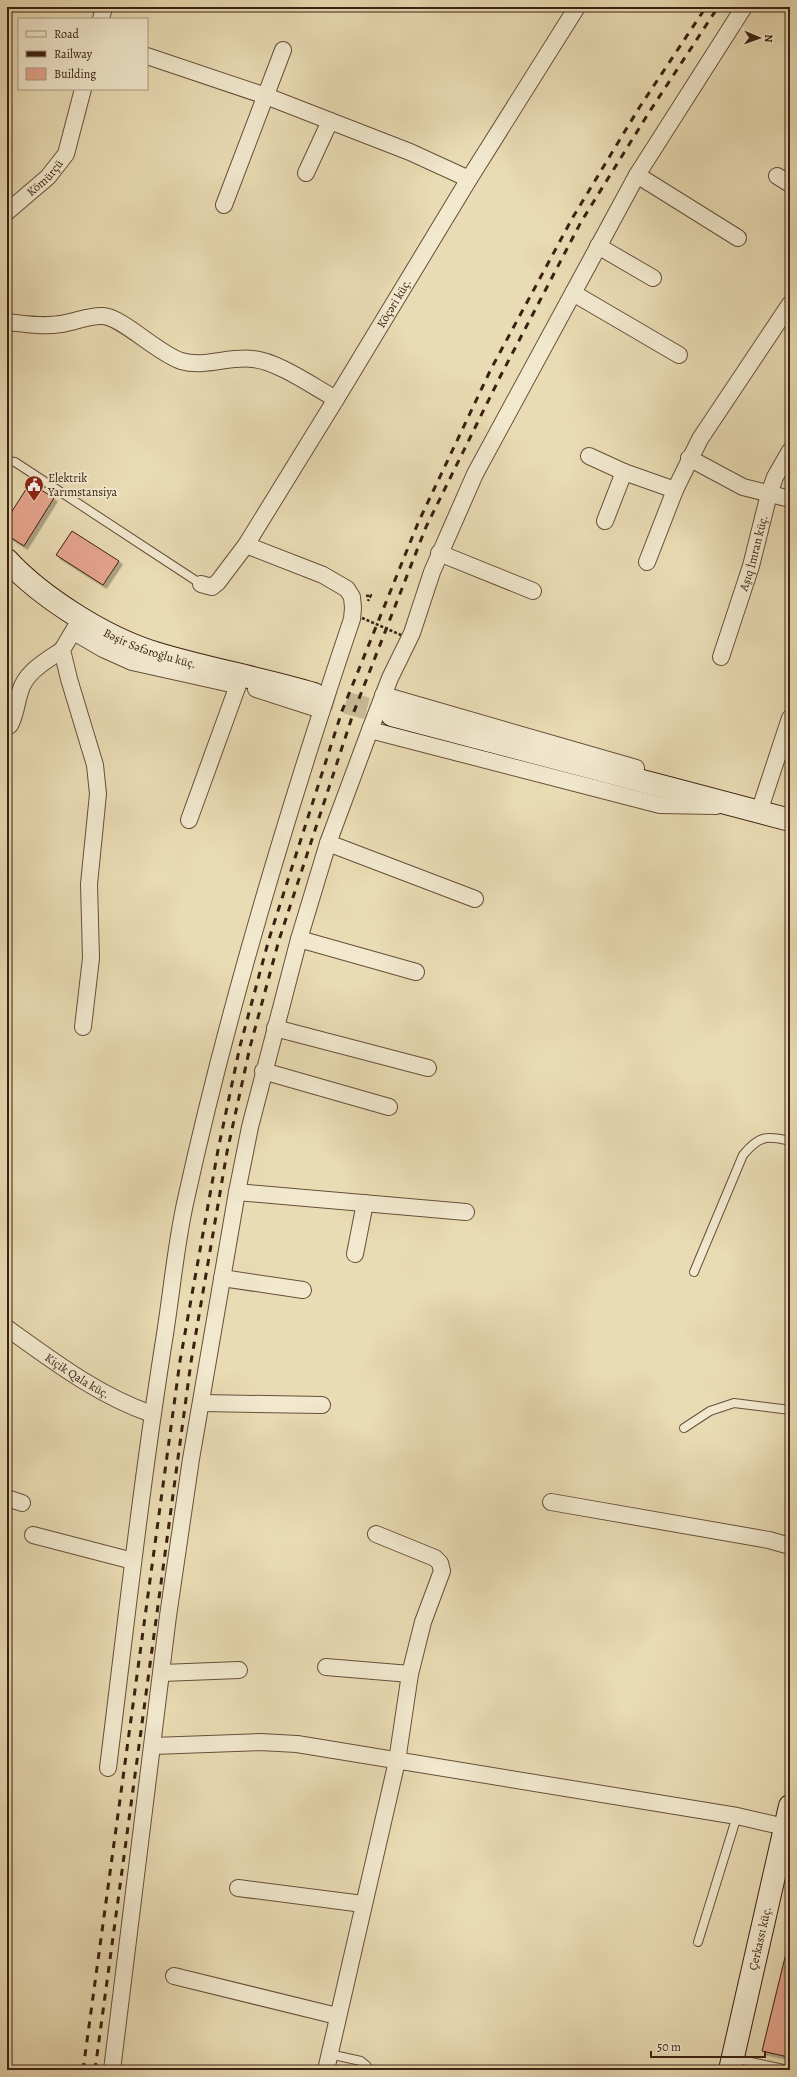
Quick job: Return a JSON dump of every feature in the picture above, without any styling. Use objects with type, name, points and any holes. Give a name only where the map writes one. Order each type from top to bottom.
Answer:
[{"type":"street","points":[[101,18],[104,7]]},
{"type":"street","name":"Köçəri küç.","points":[[201,584],[212,587],[218,582],[246,545],[336,400],[468,179],[577,7]]},
{"type":"street","points":[[112,2070],[189,1467],[237,1192],[275,1028],[299,939],[328,843],[383,695],[412,633],[439,553],[475,474],[637,175],[744,7]]},
{"type":"street","points":[[224,205],[283,50]]},
{"type":"street","points":[[148,56],[266,96],[410,152],[468,179]]},
{"type":"street","name":"Kömürçü","points":[[7,212],[48,177],[66,154],[83,90]]},
{"type":"street","points":[[306,173],[330,121]]},
{"type":"street","points":[[637,175],[738,238]]},
{"type":"street","points":[[598,246],[653,278]]},
{"type":"street","points":[[573,293],[679,355]]},
{"type":"street","points":[[647,562],[689,458],[717,411],[790,304]]},
{"type":"street","points":[[7,322],[40,326],[60,324],[97,316],[113,318],[160,351],[180,360],[193,364],[251,358],[267,361],[336,400]]},
{"type":"street","name":"Aşıq İmran küç.","points":[[721,657],[751,566],[769,494],[775,477],[790,451]]},
{"type":"street","points":[[589,456],[624,472],[675,490]]},
{"type":"street","points":[[689,458],[743,486],[790,499]]},
{"type":"street","points":[[605,521],[624,472]]},
{"type":"street","points":[[108,1768],[152,1414],[185,1202],[223,1046],[317,702],[352,619],[354,608],[352,597],[347,589],[322,575],[246,545]]},
{"type":"street","points":[[439,553],[534,591]]},
{"type":"street","name":"Bəşir Səfəroğlu küç.","points":[[7,560],[49,596],[77,625],[154,653],[273,682],[317,702]]},
{"type":"street","points":[[7,727],[10,725],[15,716],[20,690],[31,672],[62,650],[77,625],[103,649],[132,662],[317,702]]},
{"type":"street","points":[[62,650],[69,680],[95,765],[98,794],[89,884],[91,958],[83,1026]]},
{"type":"street","points":[[189,820],[238,685]]},
{"type":"street","points":[[383,695],[668,778],[732,806]]},
{"type":"street","points":[[392,715],[732,806],[790,820]]},
{"type":"street","points":[[759,812],[790,718]]},
{"type":"street","points":[[370,730],[660,805],[732,806]]},
{"type":"street","points":[[328,843],[476,899]]},
{"type":"street","points":[[299,939],[416,972]]},
{"type":"street","points":[[275,1028],[428,1068]]},
{"type":"street","points":[[264,1071],[389,1107]]},
{"type":"street","points":[[237,1192],[466,1212]]},
{"type":"street","points":[[355,1254],[364,1203]]},
{"type":"street","points":[[222,1278],[303,1290]]},
{"type":"street","name":"Kiçik Qala küç.","points":[[7,1328],[77,1378],[131,1407],[152,1414]]},
{"type":"street","points":[[201,1403],[322,1405]]},
{"type":"street","points":[[551,1502],[770,1540],[790,1546]]},
{"type":"street","points":[[326,2070],[337,2016],[397,1762],[410,1674],[423,1622],[442,1571],[440,1564],[435,1558],[376,1534]]},
{"type":"street","points":[[33,1535],[133,1561]]},
{"type":"street","points":[[326,1667],[410,1674]]},
{"type":"street","points":[[162,1673],[239,1670]]},
{"type":"street","points":[[154,1746],[260,1742],[289,1743],[397,1762],[737,1816],[786,1828]]},
{"type":"street","name":"Çerkassı küç.","points":[[731,2064],[790,1806]]},
{"type":"street","points":[[238,1888],[363,1904]]},
{"type":"street","points":[[174,1976],[337,2016]]},
{"type":"lane","points":[[7,461],[15,462],[201,584]]},
{"type":"lane","points":[[694,1272],[744,1155],[755,1141],[767,1138],[790,1141]]},
{"type":"lane","points":[[684,1428],[710,1411],[734,1403],[790,1410]]},
{"type":"lane","points":[[698,1942],[737,1816]]},
{"type":"lane","points":[[330,2054],[361,2061],[367,2066],[367,2070]]},
{"type":"lane","points":[[731,2064],[788,2070]]},
{"type":"path","points":[[362,618],[401,635]]},
{"type":"building","points":[[30,483],[54,498],[24,546],[7,535],[7,519]]},
{"type":"building","points":[[72,531],[119,561],[103,585],[56,555]]},
{"type":"building","points":[[790,1937],[790,2047],[788,2057],[762,2051]]},
{"type":"tunnel","points":[[314,694],[392,715]]},
{"type":"railway","points":[[83,2070],[180,1361],[218,1150],[240,1046],[269,939],[342,711],[418,523],[491,369],[573,217],[639,108],[706,7]]},
{"type":"railway","points":[[95,2070],[191,1362],[227,1152],[250,1047],[279,940],[353,714],[426,527],[501,375],[581,222],[648,114],[718,7]]},
{"type":"place","name":"Elektrik Yarımstansiya","points":[[34,502]]}]
